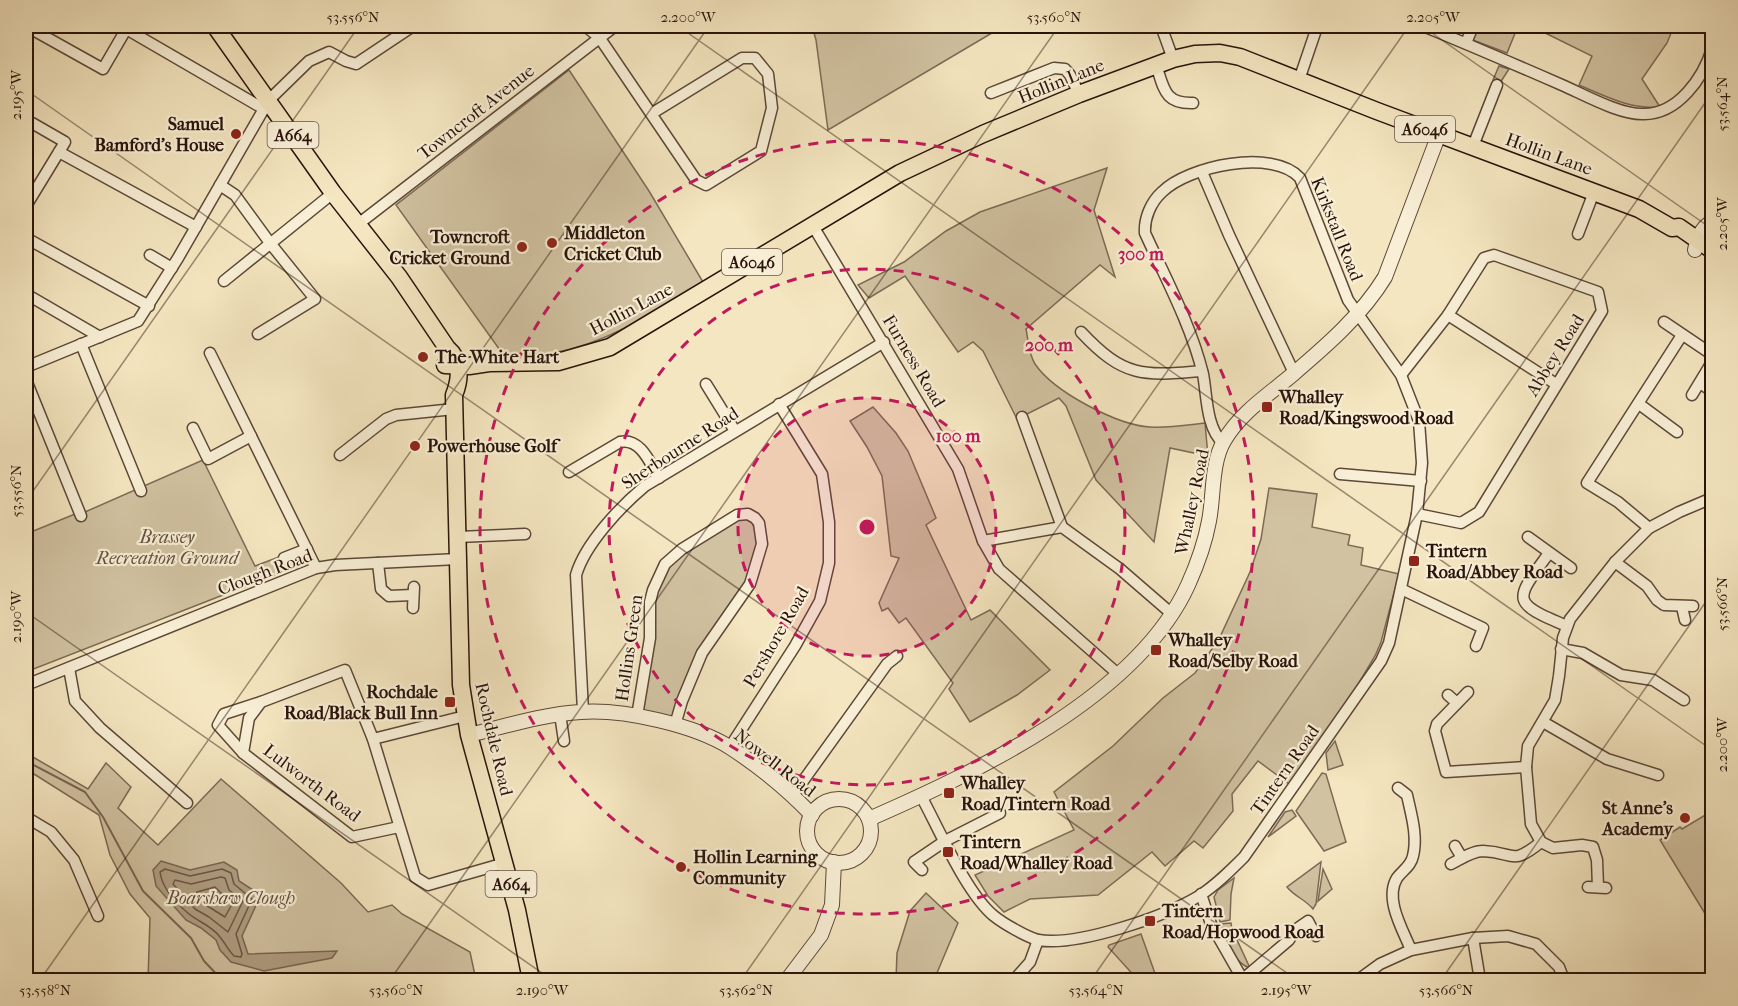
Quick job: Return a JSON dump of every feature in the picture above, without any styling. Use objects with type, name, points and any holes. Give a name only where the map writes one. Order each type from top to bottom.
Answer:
[{"type":"main road","name":"A664","points":[[215,26],[266,105],[399,277],[450,358]]},
{"type":"main road","name":"Hollin Lane","points":[[450,358],[479,357],[489,363],[558,362],[610,346],[900,173],[983,134],[1079,94],[1173,59],[1195,54],[1220,53],[1240,57],[1639,209],[1672,228],[1679,227],[1705,243],[1713,264]]},
{"type":"main road","name":"Rochdale Road","points":[[450,358],[458,381],[454,402],[459,659],[465,716],[518,910],[531,981]]},
{"type":"street","points":[[26,26],[103,69],[125,27],[266,105]]},
{"type":"street","points":[[26,367],[138,321],[172,268],[266,105],[309,61],[329,52],[356,64],[413,26]]},
{"type":"street","points":[[585,26],[599,37],[651,114],[696,180],[706,185],[761,151],[772,108],[768,74],[755,58],[742,58],[651,114]]},
{"type":"street","name":"Towncroft Avenue","points":[[357,225],[615,26]]},
{"type":"street","points":[[1161,26],[1173,59]]},
{"type":"street","points":[[1423,26],[1627,112],[1646,114],[1668,108],[1687,94],[1713,49]]},
{"type":"street","points":[[1466,43],[1473,26]]},
{"type":"street","points":[[1299,80],[1316,30]]},
{"type":"street","points":[[1156,65],[1171,99],[1180,103],[1193,103]]},
{"type":"street","points":[[991,93],[1054,68],[1065,69],[1079,94]]},
{"type":"street","points":[[1473,146],[1497,85]]},
{"type":"street","points":[[26,206],[65,142],[32,123]]},
{"type":"street","name":"Whalley Road","points":[[869,819],[921,796],[1019,746],[1074,711],[1119,674],[1143,650],[1172,614],[1199,559],[1209,522],[1217,462],[1223,442],[1248,411],[1294,373],[1357,314],[1385,277],[1439,134]]},
{"type":"street","points":[[59,152],[196,227]]},
{"type":"street","name":"Kirkstall Road","points":[[1223,442],[1216,436],[1210,418],[1202,371],[1190,333],[1145,233],[1144,226],[1150,208],[1163,190],[1202,172],[1232,164],[1253,162],[1278,164],[1295,172],[1304,184],[1345,293],[1357,314]]},
{"type":"street","points":[[1202,172],[1294,373]]},
{"type":"street","points":[[220,185],[236,195],[270,243],[315,299],[258,333]]},
{"type":"street","points":[[1578,234],[1594,192]]},
{"type":"street","points":[[224,281],[333,194]]},
{"type":"street","points":[[1705,243],[1707,224],[1713,222]]},
{"type":"street","name":"Furness Road","points":[[813,226],[958,469],[982,541],[999,569],[1119,674]]},
{"type":"street","points":[[26,238],[148,306]]},
{"type":"street","points":[[150,255],[172,268]]},
{"type":"street","name":"Abbey Road","points":[[1401,375],[1448,315],[1484,258],[1494,255],[1598,291],[1602,311],[1479,512],[1461,523],[1417,514]]},
{"type":"street","points":[[26,294],[100,337]]},
{"type":"street","name":"Tintern Road","points":[[921,796],[976,897],[994,916],[1038,940],[1066,940],[1095,935],[1138,922],[1201,894],[1223,878],[1244,857],[1381,661],[1389,643],[1417,514],[1421,481],[1419,421],[1401,375],[1357,314]]},
{"type":"street","points":[[1448,315],[1556,384]]},
{"type":"street","points":[[1664,322],[1707,351]]},
{"type":"street","points":[[1081,332],[1099,351],[1120,366],[1154,375],[1202,371]]},
{"type":"street","points":[[1649,528],[1617,502],[1587,483],[1682,335]]},
{"type":"street","name":"Sherbourne Road","points":[[583,711],[576,575],[579,564],[622,505],[659,478],[884,342]]},
{"type":"street","points":[[81,344],[141,490]]},
{"type":"street","points":[[210,353],[316,568]]},
{"type":"street","points":[[1692,395],[1713,362]]},
{"type":"street","points":[[26,380],[81,516]]},
{"type":"street","points":[[1700,383],[1713,391]]},
{"type":"street","points":[[706,384],[735,431]]},
{"type":"street","points":[[340,455],[386,418],[454,402]]},
{"type":"street","name":"Pershore Road","points":[[730,747],[795,646],[820,601],[829,563],[829,522],[822,474],[779,404]]},
{"type":"street","points":[[1639,404],[1664,429],[1677,432]]},
{"type":"street","points":[[1022,417],[1062,527],[1120,569],[1172,614]]},
{"type":"street","points":[[193,428],[208,459],[251,436]]},
{"type":"street","points":[[570,472],[620,442],[626,441],[636,444],[659,478]]},
{"type":"street","points":[[1340,475],[1421,481]]},
{"type":"street","points":[[1597,888],[1597,860],[1593,846],[1582,844],[1553,848],[1541,842],[1531,824],[1526,767],[1528,746],[1555,700],[1561,650],[1570,619],[1615,562],[1649,528],[1713,498]]},
{"type":"street","name":"Hollins Green","points":[[637,716],[651,638],[650,602],[665,564],[682,549],[737,515],[748,514],[759,523],[762,544],[750,584],[702,653],[682,701],[675,725]]},
{"type":"street","points":[[982,541],[1062,527]]},
{"type":"street","points":[[458,537],[525,534]]},
{"type":"street","points":[[1528,537],[1571,568]]},
{"type":"street","points":[[284,558],[307,549]]},
{"type":"street","points":[[1550,553],[1525,586],[1522,596],[1530,609],[1567,626]]},
{"type":"street","name":"Clough Road","points":[[26,685],[316,568],[458,559]]},
{"type":"street","points":[[1615,562],[1647,586],[1657,600],[1664,605],[1688,606],[1685,620]]},
{"type":"street","points":[[378,563],[381,590],[388,596],[413,591],[413,608]]},
{"type":"street","points":[[1401,589],[1483,628]]},
{"type":"street","points":[[1476,646],[1488,617]]},
{"type":"street","points":[[1561,650],[1583,653],[1621,675],[1653,680],[1675,689],[1684,700]]},
{"type":"street","points":[[793,795],[887,664],[897,656]]},
{"type":"street","points":[[69,668],[75,701],[100,728],[188,803]]},
{"type":"street","points":[[243,753],[218,725],[224,714],[345,670],[373,739],[415,877],[428,885],[506,863]]},
{"type":"street","points":[[1468,692],[1437,724],[1435,731],[1445,778],[1526,767]]},
{"type":"street","points":[[1448,695],[1457,703]]},
{"type":"street","name":"Lulworth Road","points":[[261,702],[249,718],[243,753],[352,837],[399,827]]},
{"type":"street","name":"Nowell Road","points":[[469,735],[560,714],[583,711],[637,716],[675,725],[730,747],[793,795],[812,815]]},
{"type":"street","points":[[560,714],[564,741]]},
{"type":"street","points":[[373,739],[465,716]]},
{"type":"street","points":[[1544,722],[1607,759],[1642,766],[1658,775]]},
{"type":"street","points":[[1398,788],[1407,795],[1415,843],[1413,856],[1407,869],[1396,880],[1393,896],[1395,910],[1411,950]]},
{"type":"street","points":[[837,799],[856,804],[864,810],[869,819],[871,829],[867,847],[853,860],[834,862],[824,859],[810,844],[808,824],[812,815],[818,807],[837,799]]},
{"type":"street","points":[[922,870],[914,862],[945,841],[1000,813]]},
{"type":"street","points":[[26,817],[51,832],[74,860],[98,916]]},
{"type":"street","points":[[1451,864],[1473,853],[1483,851],[1515,857],[1525,855],[1541,842]]},
{"type":"street","points":[[1455,846],[1462,858]]},
{"type":"street","points":[[787,981],[821,935],[832,905],[834,862]]},
{"type":"street","points":[[1201,894],[1212,924],[1243,980],[1289,940],[1295,930],[1308,921],[1316,936]]},
{"type":"street","points":[[1358,981],[1380,964],[1411,950],[1473,938],[1508,936],[1536,944],[1563,966],[1564,981]]},
{"type":"street","points":[[1473,938],[1480,981]]},
{"type":"street","points":[[1014,981],[1030,962],[1038,940]]},
{"type":"green space","points":[[812,26],[997,26],[997,30],[828,130],[816,40]]},
{"type":"green space","points":[[1469,26],[1518,26],[1507,53],[1465,37]]},
{"type":"green space","points":[[1531,26],[1674,26],[1667,43],[1642,79],[1660,107],[1628,104],[1579,85],[1592,56]]},
{"type":"green space","points":[[1499,66],[1509,69],[1500,83],[1493,80]]},
{"type":"green space","name":"Middleton Cricket Club","points":[[569,70],[649,191],[703,282],[631,325],[593,342],[553,353],[502,353],[396,205]]},
{"type":"green space","points":[[1107,168],[1094,210],[1115,277],[1100,265],[1026,329],[1033,360],[1044,375],[1071,396],[1104,414],[1136,425],[1150,427],[1205,423],[1208,456],[1170,448],[1154,542],[1096,480],[1066,406],[1059,398],[1017,419],[983,351],[973,342],[958,352],[905,276],[869,298],[858,285],[904,262],[946,231],[980,212]]},
{"type":"green space","points":[[873,407],[896,433],[908,451],[936,518],[926,525],[971,620],[990,610],[1050,670],[1017,695],[970,722],[949,689],[953,683],[906,618],[899,623],[888,608],[882,611],[879,603],[899,558],[891,556],[882,476],[850,421]]},
{"type":"green space","name":"Brassey Recreation Ground","points":[[203,460],[255,566],[300,549],[305,563],[26,672],[26,534],[85,512]]},
{"type":"green space","points":[[1269,488],[1317,494],[1312,527],[1350,535],[1348,545],[1363,548],[1361,565],[1399,574],[1381,642],[1354,691],[1289,784],[1258,761],[1232,794],[1233,811],[1203,848],[1194,841],[1165,866],[1152,852],[1098,895],[1030,899],[1004,912],[988,896],[975,875],[1074,830],[1054,792],[1113,746],[1163,698],[1195,673],[1219,639],[1250,572],[1261,539]]},
{"type":"green space","points":[[742,517],[751,519],[759,542],[747,585],[699,651],[675,718],[637,716],[653,590],[665,564]]},
{"type":"green space","points":[[1335,741],[1343,765],[1328,770],[1326,753]]},
{"type":"green space","name":"Boarshaw Clough","points":[[26,753],[88,789],[106,763],[131,787],[118,808],[158,845],[221,779],[341,883],[368,912],[392,905],[402,914],[470,952],[476,980],[148,980],[150,918],[130,894],[110,855],[99,815],[26,769]]},
{"type":"green space","points":[[1322,773],[1326,774],[1346,842],[1324,851],[1296,811]]},
{"type":"green space","points":[[1292,810],[1296,816],[1268,837],[1285,812]]},
{"type":"green space","points":[[1712,811],[1712,925],[1660,840]]},
{"type":"green space","points":[[1321,862],[1316,904],[1313,909],[1287,887]]},
{"type":"green space","points":[[1323,869],[1332,889],[1318,901]]},
{"type":"green space","points":[[1234,878],[1230,920],[1220,922],[1214,897],[1218,890]]},
{"type":"green space","points":[[926,893],[958,923],[934,980],[896,980],[897,953],[910,911]]},
{"type":"green space","points":[[1231,923],[1250,968],[1235,956],[1220,924]]},
{"type":"green space","points":[[1141,934],[1157,979],[1138,980],[1108,947]]},
{"type":"water","points":[[161,861],[190,870],[224,862],[237,870],[239,881],[256,892],[259,899],[242,936],[248,954],[337,951],[332,958],[264,971],[231,962],[220,950],[216,940],[186,920],[156,886],[153,870]]},
{"type":"waterway","points":[[26,761],[85,792],[103,817],[143,891],[191,938],[204,961],[222,980]]},
{"type":"waterway","points":[[297,980],[336,973],[358,980]]},
{"type":"place","name":"Samuel Bamford's House","points":[[236,134]]},
{"type":"place","name":"Middleton Cricket Club","points":[[552,243]]},
{"type":"place","name":"Towncroft Cricket Ground","points":[[522,247]]},
{"type":"place","name":"The White Hart","points":[[423,357]]},
{"type":"place","name":"Whalley Road/Kingswood Road","points":[[1267,407]]},
{"type":"place","name":"Powerhouse Golf","points":[[415,446]]},
{"type":"place","name":"Tintern Road/Abbey Road","points":[[1414,561]]},
{"type":"place","name":"Whalley Road/Selby Road","points":[[1156,650]]},
{"type":"place","name":"Rochdale Road/Black Bull Inn","points":[[450,702]]},
{"type":"place","name":"Whalley Road/Tintern Road","points":[[949,793]]},
{"type":"place","name":"St Anne's Academy","points":[[1685,818]]},
{"type":"place","name":"Tintern Road/Whalley Road","points":[[948,852]]},
{"type":"place","name":"Hollin Learning Community","points":[[681,867]]},
{"type":"place","name":"Tintern Road/Hopwood Road","points":[[1150,921]]}]
